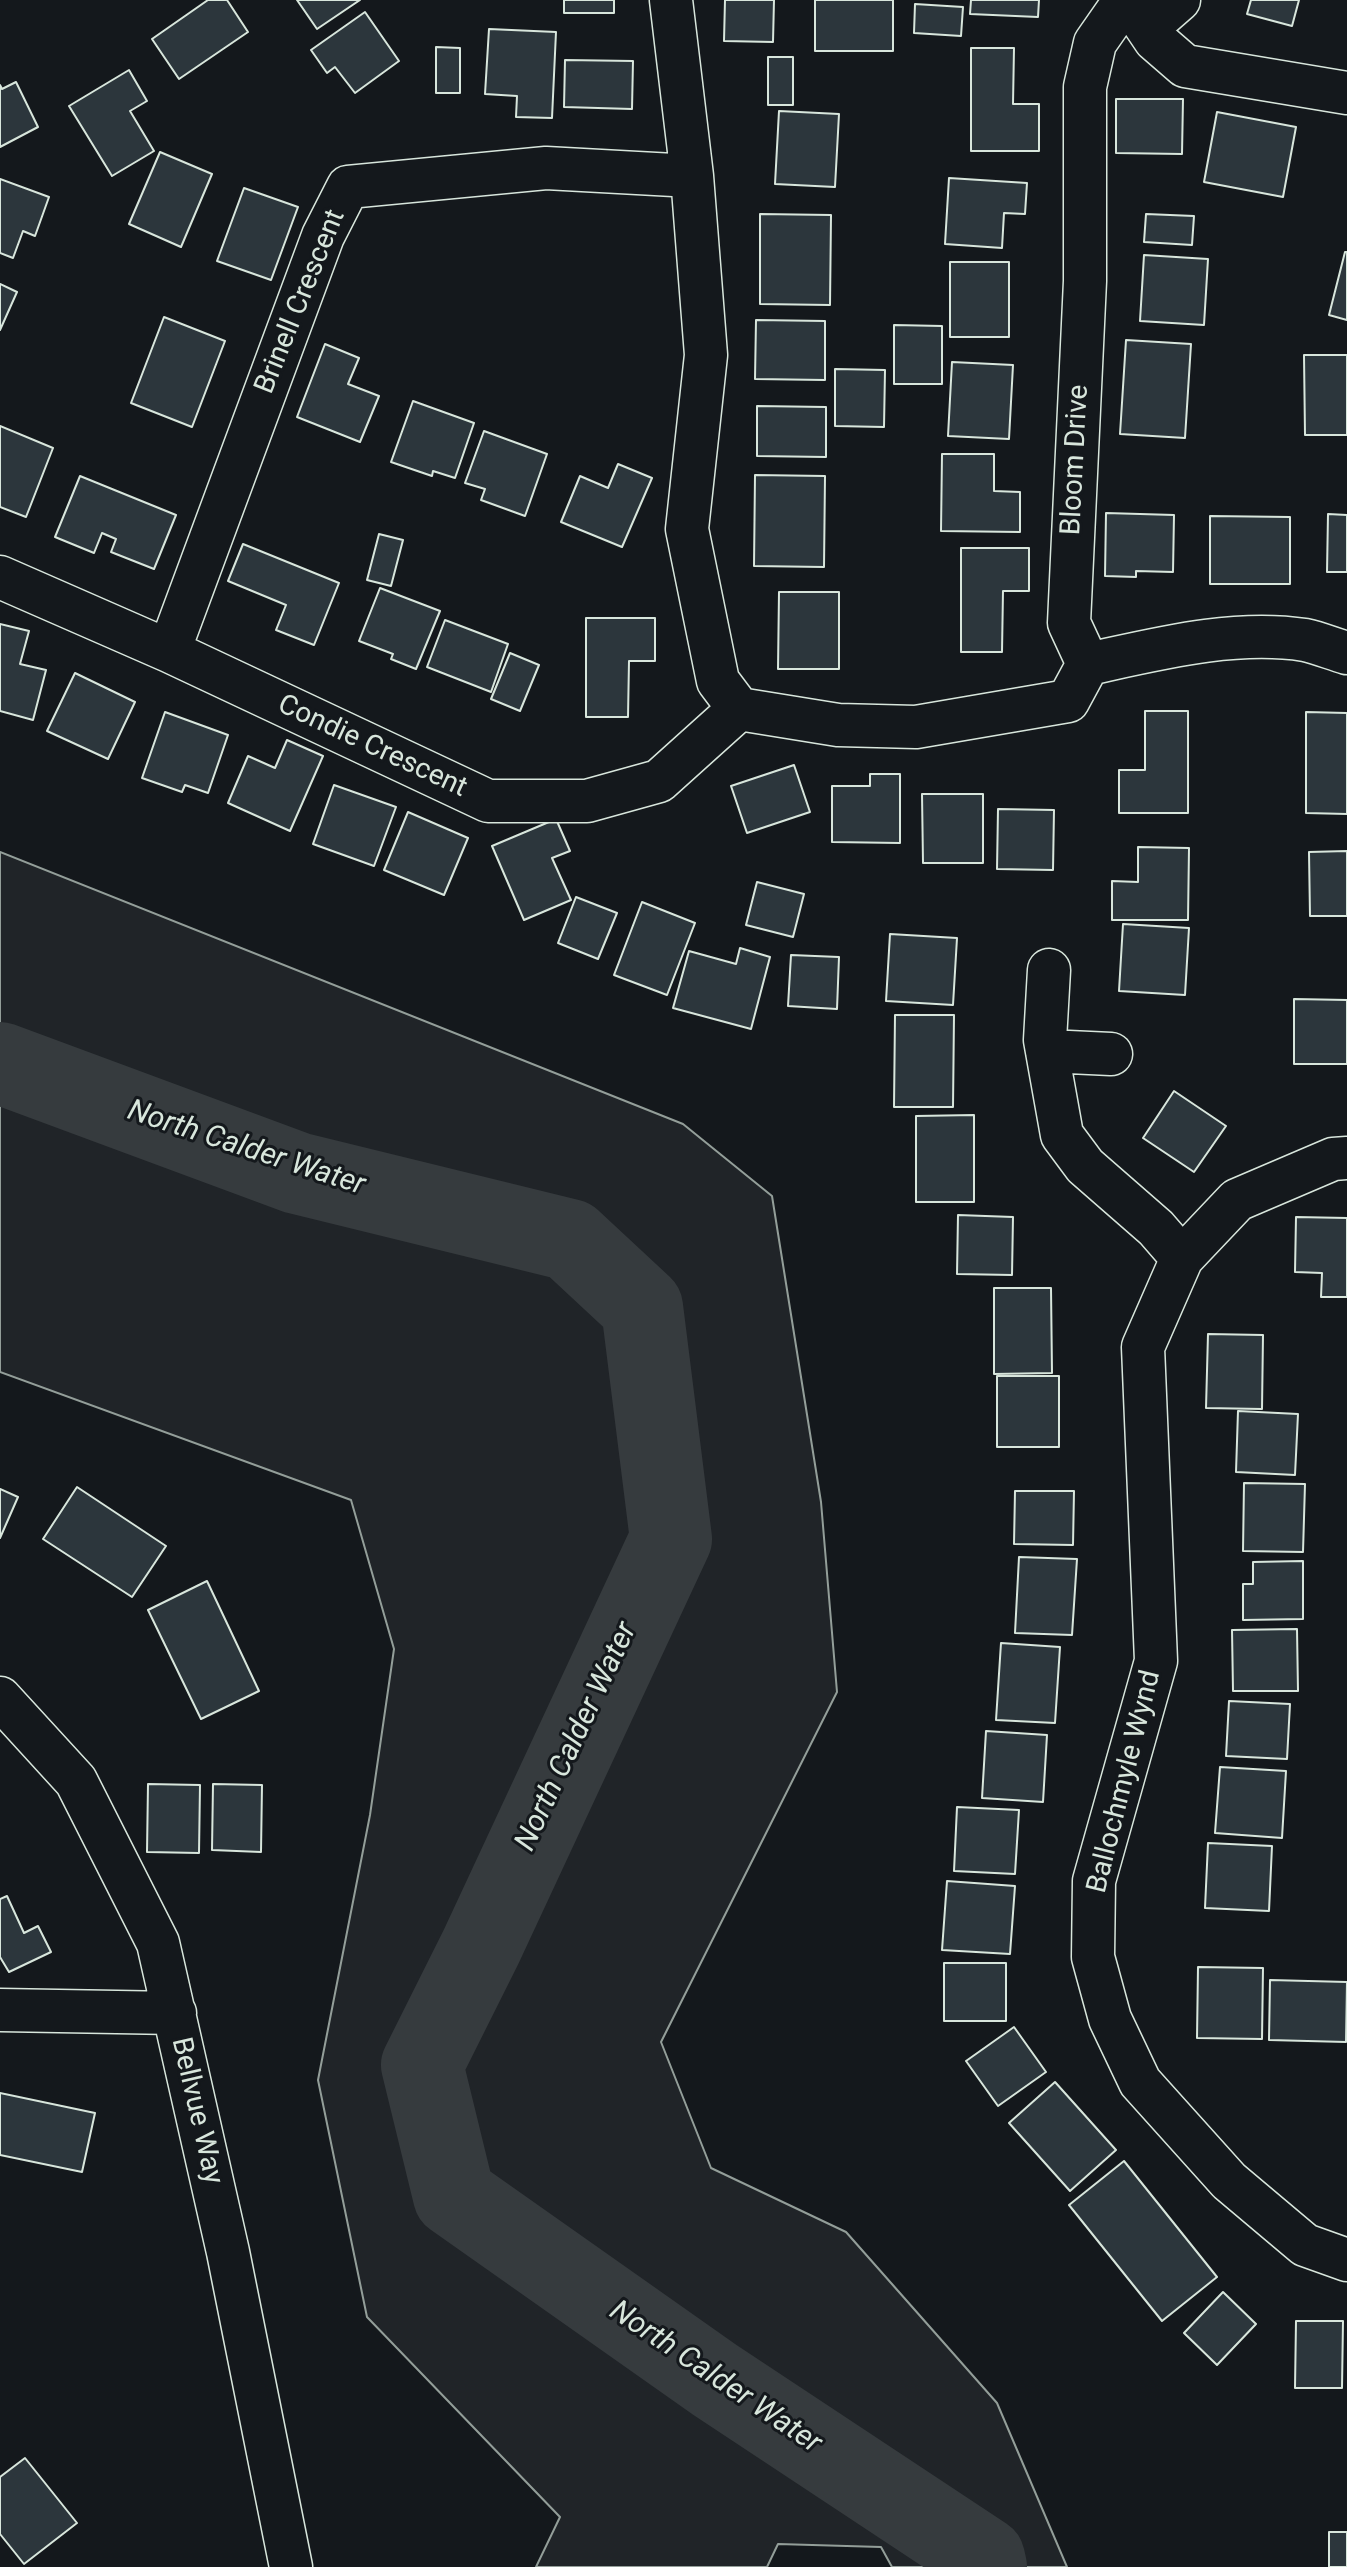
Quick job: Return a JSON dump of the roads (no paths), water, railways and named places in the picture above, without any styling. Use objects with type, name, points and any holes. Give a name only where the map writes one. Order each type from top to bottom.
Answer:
[{"type":"street","points":[[671,0],[692,176],[706,355],[687,529],[718,681],[739,709],[838,725],[916,727],[1068,701],[1088,664],[1163,648],[1242,639],[1305,640],[1347,653]]},
{"type":"street","name":"Bloom Drive","points":[[1088,664],[1069,623],[1085,281],[1085,87],[1095,43],[1133,9],[1179,0]]},
{"type":"street","points":[[1133,9],[1185,66],[1347,93]]},
{"type":"street","name":"Brinell Crescent","points":[[169,651],[323,236],[348,187],[546,168],[692,176]]},
{"type":"street","name":"Condie Crescent","points":[[0,577],[169,651],[488,801],[587,801],[659,781],[739,709]]},
{"type":"street","points":[[1049,970],[1047,1051],[1062,1135],[1085,1166],[1156,1228],[1182,1258]]},
{"type":"street","points":[[1047,1051],[1111,1054]]},
{"type":"street","name":"Ballochmyle Wynd","points":[[1347,1158],[1333,1159],[1237,1200],[1182,1258],[1143,1347],[1156,1661],[1094,1881],[1093,1957],[1110,2019],[1140,2082],[1229,2181],[1305,2245],[1347,2260]]},
{"type":"street","name":"Bellvue Way","points":[[0,1698],[76,1781],[158,1943],[228,2252],[291,2567]]},
{"type":"street","points":[[0,2010],[175,2013]]},
{"type":"waterway","name":"North Calder Water","points":[[0,1063],[297,1173],[570,1240],[642,1307],[671,1539],[481,1947],[422,2065],[454,2196],[715,2380],[984,2558],[986,2567]]}]
